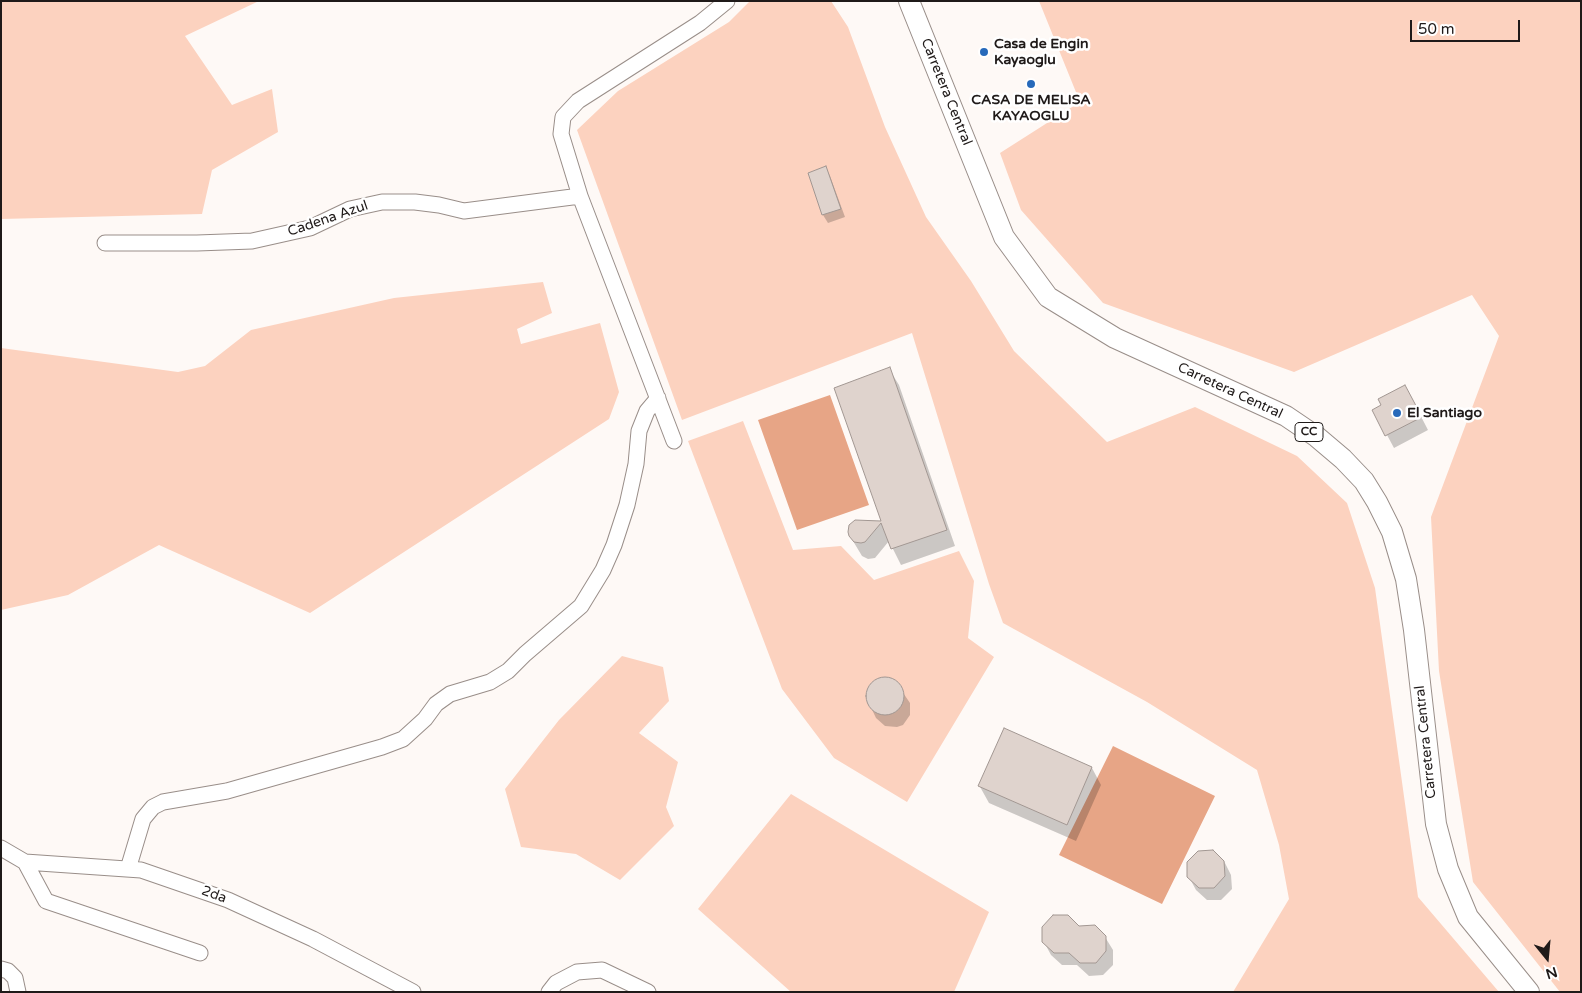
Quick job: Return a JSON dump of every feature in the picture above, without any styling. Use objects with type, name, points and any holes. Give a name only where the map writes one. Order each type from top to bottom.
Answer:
[{"type":"main road","name":"Carretera Central","points":[[910,1],[1004,237],[1048,297],[1115,338],[1286,416],[1317,437],[1343,459],[1364,481],[1373,495],[1392,532],[1406,579],[1414,630],[1436,824],[1448,869],[1468,917],[1529,992]]},
{"type":"street","points":[[674,441],[580,196],[561,134],[563,117],[578,101],[700,23],[727,1]]},
{"type":"street","name":"Cadena Azul","points":[[105,243],[252,241],[310,228],[350,209],[382,202],[415,202],[440,205],[464,211],[580,196]]},
{"type":"street","points":[[128,869],[143,819],[152,807],[162,802],[226,791],[382,748],[403,739],[425,720],[436,704],[450,694],[490,682],[508,671],[581,606],[603,570],[614,545],[627,505],[636,464],[639,431],[647,411],[658,398]]},
{"type":"street","name":"2da","points":[[1,848],[25,862],[141,870],[228,900],[312,939],[414,992]]},
{"type":"street","points":[[25,862],[46,901],[200,953]]},
{"type":"street","points":[[1,969],[8,971],[16,978],[18,992]]},
{"type":"street","points":[[549,992],[556,983],[577,972],[602,970],[648,992]]},
{"type":"shaded area","points":[[1,1],[259,1],[185,36],[232,105],[272,89],[278,132],[212,170],[202,214],[1,219]]},
{"type":"shaded area","points":[[750,1],[831,1],[848,27],[885,127],[926,217],[971,281],[1014,351],[1107,442],[1195,407],[1297,456],[1347,503],[1375,588],[1418,897],[1499,992],[1233,992],[1289,899],[1279,845],[1257,770],[1147,702],[1003,623],[989,584],[912,333],[682,420],[577,130],[618,91],[729,22]]},
{"type":"shaded area","points":[[1039,1],[1581,1],[1581,992],[1560,992],[1473,882],[1439,671],[1431,517],[1499,336],[1472,295],[1294,372],[1103,303],[1021,210],[1000,153],[1080,102]]},
{"type":"shaded area","points":[[543,282],[552,313],[517,329],[521,344],[600,323],[619,392],[609,419],[310,613],[159,545],[68,595],[1,610],[1,348],[178,372],[205,366],[251,330],[394,298]]},
{"type":"shaded area","points":[[830,395],[869,505],[797,530],[758,420]]},
{"type":"shaded area","points":[[743,421],[793,550],[841,546],[874,580],[959,551],[974,581],[968,638],[994,657],[907,802],[834,758],[782,689],[688,441]]},
{"type":"shaded area","points":[[622,656],[663,667],[669,701],[639,733],[678,762],[666,807],[674,826],[620,880],[576,854],[521,847],[505,789],[559,720]]},
{"type":"shaded area","points":[[1113,746],[1215,796],[1162,904],[1059,855]]},
{"type":"shaded area","points":[[791,794],[989,912],[954,992],[791,992],[698,909]]},
{"type":"building","points":[[826,166],[841,209],[822,215],[808,173]]},
{"type":"building","points":[[890,367],[947,530],[891,549],[881,523],[865,542],[854,542],[849,536],[849,525],[855,520],[881,521],[834,388]]},
{"type":"building","name":"El Santiago","points":[[1405,385],[1422,417],[1385,436],[1372,410],[1381,405],[1378,399]]},
{"type":"building","points":[[885,677],[899,682],[904,696],[899,710],[885,715],[871,710],[866,696],[871,682]]},
{"type":"building","points":[[1004,728],[1092,767],[1067,825],[978,786]]},
{"type":"building","points":[[1213,850],[1224,861],[1225,876],[1214,888],[1199,888],[1187,877],[1187,862],[1198,851]]},
{"type":"building","points":[[1053,915],[1068,915],[1079,926],[1095,925],[1106,936],[1106,951],[1096,963],[1080,963],[1069,953],[1054,953],[1042,942],[1042,927]]},
{"type":"place","name":"Casa de Engin Kayaoglu","points":[[984,52]]},
{"type":"place","name":"CASA DE MELISA KAYAOGLU","points":[[1031,84]]},
{"type":"place","name":"El Santiago","points":[[1397,413]]}]
